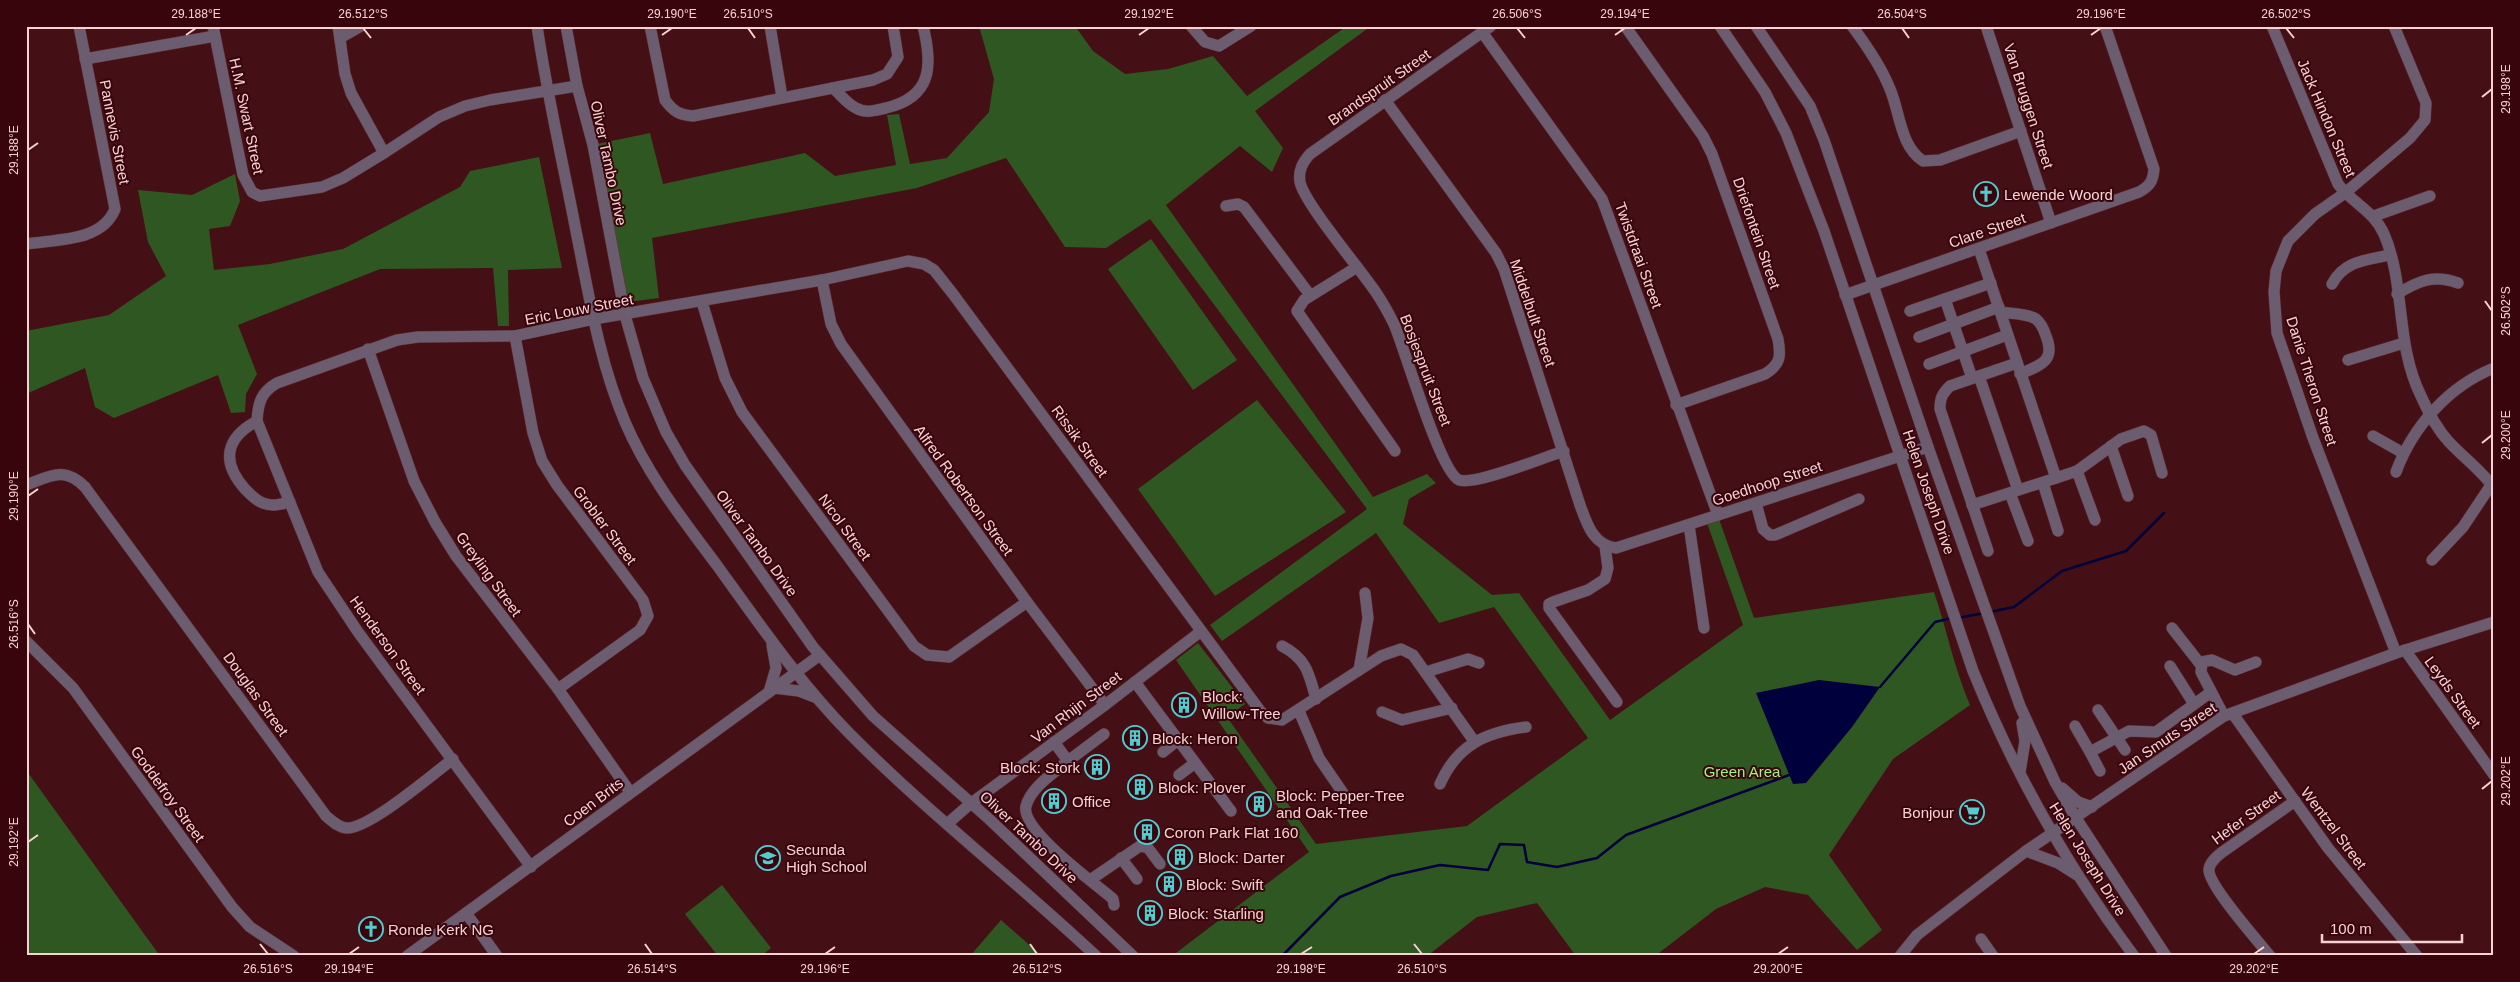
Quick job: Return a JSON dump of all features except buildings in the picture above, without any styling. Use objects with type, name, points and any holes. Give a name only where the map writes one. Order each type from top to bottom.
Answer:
[{"type":"street","name":"Pannevis Street","points":[[26,244],[92,233],[104,227],[111,220],[115,209],[79,26]]},
{"type":"street","points":[[361,26],[339,32],[345,74],[351,93],[384,153],[439,117],[465,106],[546,90],[577,86]]},
{"type":"street","points":[[537,26],[546,90],[594,319],[613,390],[625,424],[642,457],[680,516],[770,638],[796,672],[848,732],[947,824],[1096,956]]},
{"type":"street","name":"Oliver Tambo Drive","points":[[566,26],[577,86],[593,145],[626,315],[643,378],[666,432],[685,465],[820,655],[873,716],[989,819],[1134,956]]},
{"type":"street","points":[[650,26],[665,100],[671,109],[680,115],[693,116],[873,80],[888,74],[894,67],[898,57],[893,26]]},
{"type":"street","points":[[770,26],[782,97]]},
{"type":"street","points":[[833,88],[855,108],[870,111],[907,101],[922,88],[928,68],[922,26]]},
{"type":"street","points":[[1191,26],[1200,38],[1212,46],[1227,44],[1251,26]]},
{"type":"street","name":"Driefontein Street","points":[[1625,26],[1702,136],[1712,154],[1778,339],[1781,354],[1776,367],[1765,374],[1676,405]]},
{"type":"street","name":"Helen Joseph Drive","points":[[1720,26],[1765,92],[1786,133],[1824,231],[1973,671],[2020,772],[2053,832],[2079,876],[2134,956]]},
{"type":"street","name":"Helen Joseph Drive","points":[[1756,26],[1810,106],[1824,140],[1928,447],[2020,706],[2055,782],[2076,818],[2166,956]]},
{"type":"street","points":[[1852,26],[1880,68],[1890,90],[1910,150],[1923,161],[1940,160],[2021,131]]},
{"type":"street","name":"Van Bruggen Street","points":[[1986,26],[2051,223]]},
{"type":"street","name":"Clare Street","points":[[1845,295],[2146,188],[2154,179],[2154,169],[2105,26]]},
{"type":"street","name":"Jack Hindon Street","points":[[2272,26],[2338,184],[2345,193]]},
{"type":"street","name":"Danie Theron Street","points":[[2394,26],[2426,104],[2425,120],[2410,138],[2345,193],[2315,214],[2288,241],[2280,255],[2276,271],[2274,315],[2278,333],[2313,438],[2400,652]]},
{"type":"street","name":"Twistdraai Street","points":[[1486,29],[1602,199],[1619,240],[1676,405],[1718,515]]},
{"type":"street","name":"Brandspruit Street","points":[[1300,182],[1300,170],[1310,154],[1486,29]]},
{"type":"street","points":[[85,59],[214,31]]},
{"type":"street","name":"H.M. Swart Street","points":[[214,31],[243,175],[252,192],[260,196],[270,196],[322,187],[343,178],[384,153]]},
{"type":"street","name":"Middelbult Street","points":[[1385,100],[1496,253],[1504,270],[1587,524],[1594,536],[1610,547]]},
{"type":"street","name":"Bosjespruit Street","points":[[1300,182],[1313,206],[1378,295],[1394,323],[1438,448],[1452,474],[1458,480],[1476,480],[1564,451]]},
{"type":"street","points":[[2345,193],[2374,216],[2384,234],[2398,294],[2406,360],[2430,414],[2447,440],[2491,481],[2463,527],[2432,560]]},
{"type":"street","points":[[2374,216],[2430,196]]},
{"type":"street","points":[[1226,206],[1238,204],[1244,207],[1310,295]]},
{"type":"street","points":[[1978,249],[2056,478]]},
{"type":"street","points":[[2332,284],[2337,274],[2348,266],[2390,255]]},
{"type":"street","name":"Eric Louw Street","points":[[257,421],[260,399],[267,389],[277,383],[397,340],[418,337],[515,336],[594,319],[822,280],[908,261],[924,264],[934,270]]},
{"type":"street","points":[[1357,267],[1310,295],[1299,305],[1297,311],[1299,317],[1395,451]]},
{"type":"street","name":"Rissik Street","points":[[934,270],[982,331],[1200,632],[1261,712],[1276,720],[1282,720],[1391,651],[1400,649],[1413,655],[1426,672]]},
{"type":"street","points":[[2398,294],[2414,284],[2438,277],[2458,283]]},
{"type":"street","name":"Alfred Robertson Street","points":[[822,280],[831,324],[841,344],[1027,602],[1106,704]]},
{"type":"street","points":[[1910,311],[1990,283]]},
{"type":"street","points":[[1945,299],[1963,351],[1975,377],[2014,491],[2028,541]]},
{"type":"street","name":"Nicol Street","points":[[702,302],[725,378],[742,412],[914,646],[927,656],[949,658],[1027,602]]},
{"type":"street","points":[[1919,337],[1953,323],[2000,309],[2036,320],[2042,326],[2051,350],[2049,357],[2040,366],[1975,377],[1950,386],[1942,393],[1940,409],[1988,551]]},
{"type":"street","points":[[1929,364],[2007,335]]},
{"type":"street","name":"Grobler Street","points":[[515,336],[533,433],[542,461],[557,485],[643,600],[648,616],[640,630],[558,689]]},
{"type":"street","points":[[2348,360],[2404,342]]},
{"type":"street","name":"Greyling Street","points":[[368,349],[414,481],[435,522],[456,556],[558,689],[630,792]]},
{"type":"street","points":[[2396,472],[2403,453],[2430,414],[2466,381],[2494,368]]},
{"type":"street","points":[[257,421],[247,426],[232,443],[228,458],[231,468],[242,484],[262,503],[271,505],[290,502]]},
{"type":"street","name":"Henderson Street","points":[[257,421],[318,572],[358,632],[531,867]]},
{"type":"street","points":[[1972,506],[2077,471],[2111,446],[2130,434],[2139,431],[2148,432],[2154,442],[2162,473]]},
{"type":"street","points":[[2373,436],[2403,453]]},
{"type":"street","points":[[2111,446],[2128,496]]},
{"type":"street","name":"Goedhoop Street","points":[[1610,547],[1689,525],[1928,447]]},
{"type":"street","points":[[2077,471],[2095,520]]},
{"type":"street","name":"Douglas Street","points":[[26,485],[65,474],[75,477],[85,486],[326,816],[336,825],[347,828],[371,820],[453,759]]},
{"type":"street","points":[[2042,482],[2058,531]]},
{"type":"street","points":[[1756,503],[1764,529],[1770,535],[1774,535],[1859,499]]},
{"type":"street","points":[[1689,525],[1704,628]]},
{"type":"street","points":[[1610,547],[1605,579],[1588,590],[1553,602],[1549,608],[1618,702]]},
{"type":"street","points":[[1359,670],[1368,618],[1365,593]]},
{"type":"street","name":"Jan Smuts Street","points":[[1900,956],[1917,935],[2042,839],[2228,715],[2400,652],[2494,622]]},
{"type":"street","name":"Wentzel Street","points":[[2172,628],[2200,665],[2201,672],[2211,692],[2228,715],[2295,801],[2328,848],[2417,956]]},
{"type":"street","name":"Van Rhijn Street","points":[[947,824],[970,804],[1200,632]]},
{"type":"street","points":[[770,638],[776,668],[772,690],[791,690],[812,695],[824,704]]},
{"type":"street","name":"Goddefroy Street","points":[[26,641],[73,688],[232,907],[250,927],[294,956]]},
{"type":"street","points":[[1282,646],[1296,653],[1302,661],[1316,699]]},
{"type":"street","name":"Leyds Street","points":[[2400,652],[2494,775]]},
{"type":"street","name":"Coen Brits","points":[[407,956],[820,655]]},
{"type":"street","points":[[1474,741],[1426,672],[1460,660],[1473,660],[1479,663]]},
{"type":"street","points":[[2200,665],[2206,660],[2212,660],[2235,670],[2256,662]]},
{"type":"street","points":[[2170,666],[2194,704]]},
{"type":"street","points":[[1135,682],[1231,811]]},
{"type":"street","points":[[2090,752],[2116,736],[2129,731],[2156,732],[2211,692]]},
{"type":"street","points":[[2020,706],[2025,741],[2020,772]]},
{"type":"street","points":[[1382,712],[1402,720],[1452,708]]},
{"type":"street","points":[[2098,710],[2125,750]]},
{"type":"street","points":[[1299,711],[1319,758],[1345,796]]},
{"type":"street","points":[[2074,726],[2100,771]]},
{"type":"street","points":[[1440,784],[1453,761],[1474,741],[1492,733],[1526,727]]},
{"type":"street","points":[[1104,734],[1068,761],[1033,793],[1026,808],[1027,817],[1053,849],[1114,899],[1114,905]]},
{"type":"street","points":[[1163,752],[1178,740]]},
{"type":"street","points":[[1054,742],[1068,761]]},
{"type":"street","points":[[1179,775],[1195,762]]},
{"type":"street","points":[[2055,782],[2078,802],[2092,807]]},
{"type":"street","name":"Hefer Street","points":[[2270,956],[2220,893],[2210,878],[2209,868],[2213,860],[2221,853],[2295,801]]},
{"type":"street","points":[[2039,807],[2042,839]]},
{"type":"street","points":[[1090,880],[1136,848],[1145,846],[1160,864]]},
{"type":"street","points":[[2026,851],[2058,863],[2079,876]]},
{"type":"street","points":[[1121,858],[1137,879]]},
{"type":"street","points":[[466,913],[497,956]]},
{"type":"street","points":[[1981,939],[1993,956]]},
{"type":"green space","name":"Green Area","points":[[979,26],[1075,26],[1093,51],[1125,74],[1168,69],[1213,56],[1247,96],[1347,26],[1371,26],[1255,111],[1283,148],[1272,172],[1240,146],[1166,205],[1373,497],[1427,474],[1436,483],[1409,499],[1403,524],[1492,595],[1519,593],[1610,720],[1743,625],[1707,523],[1719,519],[1754,618],[1934,592],[1959,677],[1970,705],[1893,759],[1829,855],[1882,930],[1857,950],[1808,895],[1765,887],[1716,909],[1655,956],[1576,956],[1537,903],[1477,917],[1427,956],[1172,956],[1309,852],[1176,660],[1198,643],[1245,704],[1227,717],[1316,844],[1467,826],[1588,738],[1494,607],[1439,623],[1376,533],[1222,641],[1210,625],[1367,509],[1150,219],[1106,248],[1065,247],[1006,158],[917,188],[652,238],[659,298],[627,302],[597,144],[650,133],[663,184],[805,153],[835,176],[896,165],[887,115],[899,114],[910,164],[947,158],[989,112],[994,79]]},
{"type":"green space","points":[[539,157],[562,268],[508,270],[509,326],[498,326],[493,268],[380,269],[238,325],[257,374],[246,394],[245,412],[231,413],[218,375],[114,418],[95,407],[85,368],[26,394],[26,331],[109,315],[166,276],[148,242],[138,190],[192,195],[235,174],[240,201],[230,226],[209,229],[214,270],[270,264],[343,249],[460,187],[470,171]]},
{"type":"green space","points":[[1151,239],[1237,360],[1193,390],[1108,269]]},
{"type":"green space","points":[[1257,400],[1346,512],[1215,596],[1138,489]]},
{"type":"green space","points":[[26,770],[160,956],[26,956]]},
{"type":"green space","points":[[722,885],[771,948],[761,956],[718,956],[685,914]]},
{"type":"green space","points":[[1001,920],[1042,956],[970,956]]},
{"type":"shaded area","points":[[1819,680],[1880,687],[1852,727],[1806,783],[1793,784],[1756,693]]},
{"type":"waterway","points":[[1990,612],[2014,607],[2062,571],[2126,551],[2164,513]]},
{"type":"waterway","points":[[1958,618],[1984,613]]},
{"type":"waterway","points":[[1880,687],[1935,622],[1952,618]]},
{"type":"waterway","points":[[1282,956],[1340,897],[1391,876],[1440,865],[1488,870],[1500,844],[1524,845],[1527,862],[1557,867],[1597,858],[1626,835],[1789,775]]},
{"type":"place","name":"Lewende Woord","points":[[1986,194]]},
{"type":"place","name":"Block: Willow-Tree","points":[[1184,705]]},
{"type":"place","name":"Block: Heron","points":[[1135,738]]},
{"type":"place","name":"Block: Stork","points":[[1097,767]]},
{"type":"place","name":"Block: Plover","points":[[1140,787]]},
{"type":"place","name":"Office","points":[[1054,801]]},
{"type":"place","name":"Block: Pepper-Tree and Oak-Tree","points":[[1259,804]]},
{"type":"place","name":"Bonjour","points":[[1972,812]]},
{"type":"place","name":"Coron Park Flat 160","points":[[1147,832]]},
{"type":"place","name":"Block: Darter","points":[[1180,857]]},
{"type":"place","name":"Secunda High School","points":[[768,858]]},
{"type":"place","name":"Block: Swift","points":[[1169,884]]},
{"type":"place","name":"Block: Starling","points":[[1150,913]]},
{"type":"place","name":"Ronde Kerk NG","points":[[371,929]]}]
